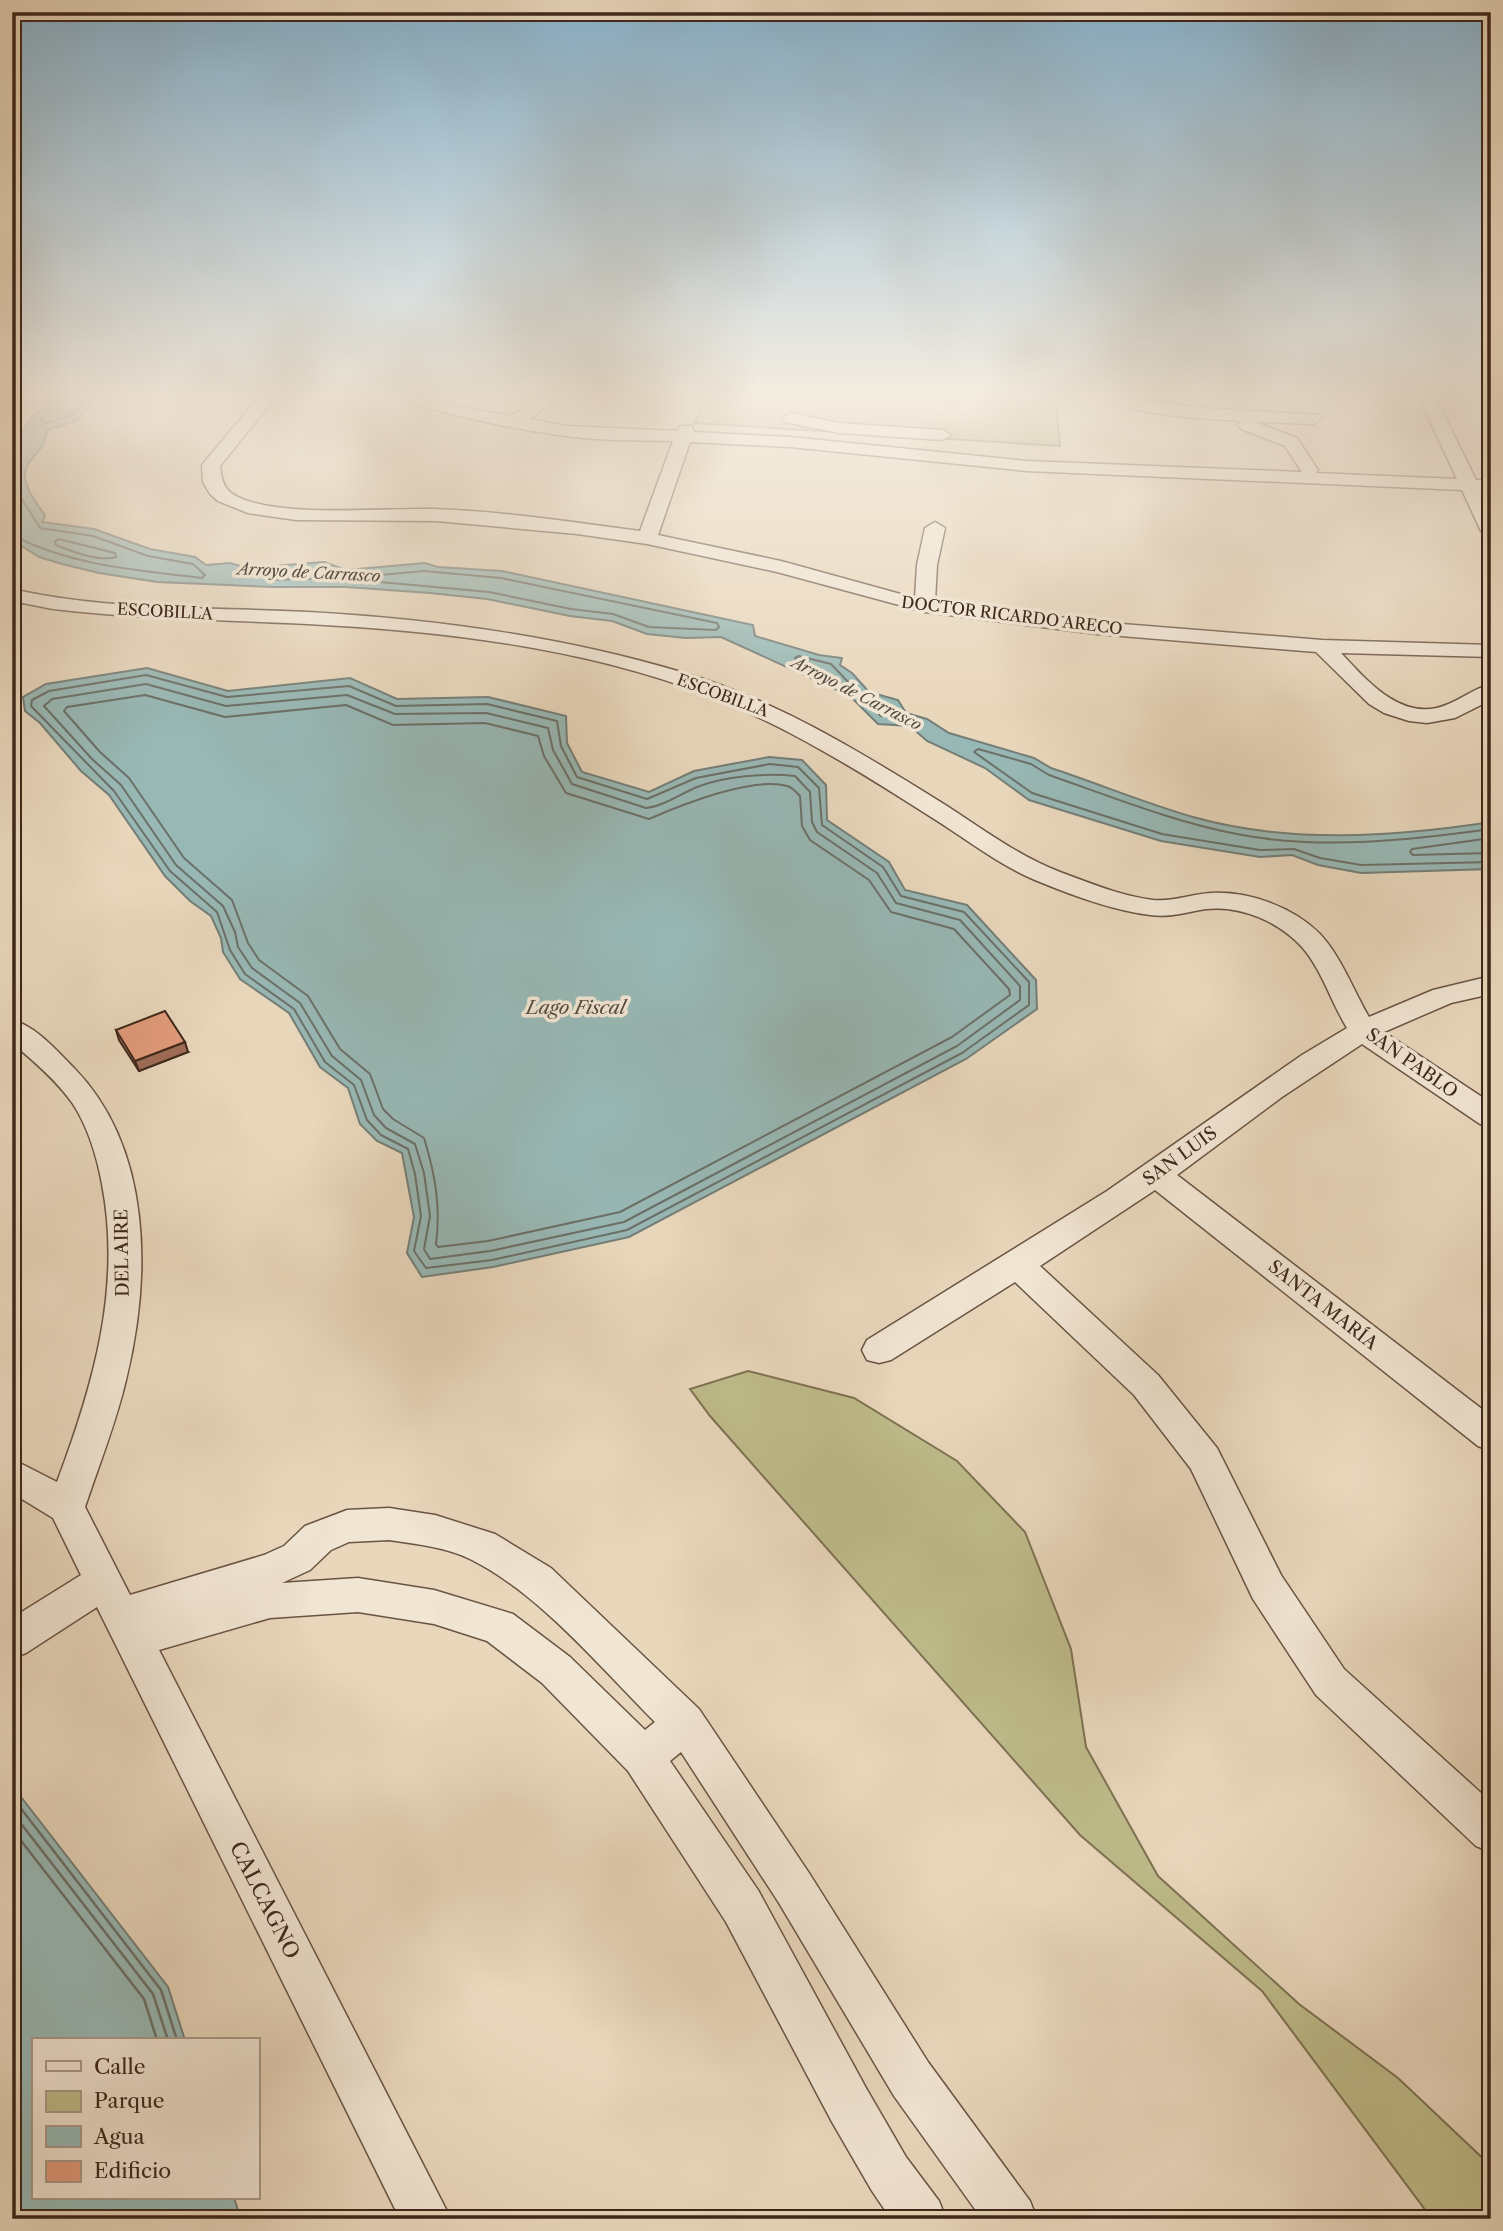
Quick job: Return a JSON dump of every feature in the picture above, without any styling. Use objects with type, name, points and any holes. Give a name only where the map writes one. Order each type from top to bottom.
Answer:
[{"type":"street","name":"DOCTOR RICARDO ARECO","points":[[230,497],[248,507],[296,514],[436,515],[577,528],[647,538],[781,567],[925,606],[1097,628],[1322,646],[1491,651]]},
{"type":"street","points":[[647,538],[662,497]]},
{"type":"street","points":[[1476,497],[1491,531]]},
{"type":"street","points":[[925,606],[927,565],[935,528]]},
{"type":"street","points":[[879,595],[927,565]]},
{"type":"street","name":"ESCOBILLA","points":[[12,595],[108,608],[414,625],[587,655],[675,677],[743,701],[786,720],[949,817],[997,851],[1038,872],[1147,907],[1175,909],[1207,901],[1228,901],[1261,909],[1286,920],[1313,943],[1344,1000]]},
{"type":"street","points":[[1322,646],[1376,701],[1402,713],[1425,716],[1448,712],[1491,691]]},
{"type":"street","name":"SAN LUIS","points":[[879,1350],[1019,1266],[1155,1174],[1301,1068],[1401,1011],[1463,990],[1491,985]]},
{"type":"street","name":"SAN PABLO","points":[[1344,1000],[1364,1032],[1491,1116]]},
{"type":"street","name":"DEL AIRE","points":[[12,1029],[53,1065],[87,1103],[111,1156],[122,1207],[122,1315],[109,1381],[66,1507]]},
{"type":"street","name":"SANTA MARÍA","points":[[1155,1174],[1491,1436]]},
{"type":"street","points":[[1019,1266],[1146,1385],[1204,1459],[1267,1587],[1330,1682],[1491,1831]]},
{"type":"street","points":[[12,1474],[66,1507]]},
{"type":"street","name":"CALCAGNO","points":[[66,1507],[426,2219]]},
{"type":"street","points":[[12,1640],[271,1570],[297,1558],[318,1538],[347,1526],[389,1524],[435,1531],[482,1546],[538,1580],[685,1723],[794,1888],[911,2079],[1001,2215]]},
{"type":"street","points":[[119,1611],[358,1595],[434,1607],[499,1627],[556,1670],[643,1757],[742,1906],[849,2105],[889,2174],[921,2219]]},
{"type":"street","points":[[643,1757],[685,1723]]},
{"type":"green space","points":[[748,1371],[854,1398],[957,1461],[1025,1532],[1071,1649],[1086,1747],[1158,1876],[1299,2004],[1398,2078],[1491,2166],[1491,2219],[1432,2219],[1262,1991],[1080,1835],[710,1416],[690,1389]]},
{"type":"water","name":"Arroyo de Carrasco","points":[[12,497],[33,497],[45,515],[42,522],[94,529],[150,549],[195,557],[206,565],[230,563],[247,568],[324,562],[346,570],[425,563],[438,567],[502,571],[753,625],[755,636],[819,655],[842,658],[840,665],[852,673],[869,692],[898,700],[906,713],[927,719],[949,733],[1034,758],[1051,768],[1157,806],[1229,826],[1304,834],[1379,834],[1491,822],[1491,869],[1361,873],[1318,865],[1292,855],[1260,857],[1161,841],[1029,800],[985,768],[927,741],[910,726],[878,724],[850,696],[721,637],[686,638],[647,634],[612,621],[570,616],[487,599],[430,593],[346,587],[157,582],[62,564],[39,557],[12,540]]},
{"type":"water","name":"Lago Fiscal","points":[[147,668],[228,691],[350,678],[397,699],[488,697],[566,716],[567,743],[582,772],[649,792],[694,771],[769,757],[802,760],[826,785],[827,820],[889,862],[905,890],[967,905],[1036,980],[1037,1009],[966,1059],[629,1237],[493,1267],[422,1277],[407,1253],[414,1217],[402,1153],[377,1141],[360,1124],[348,1088],[320,1067],[289,1013],[240,979],[223,952],[221,938],[211,916],[190,901],[165,876],[109,795],[81,771],[40,723],[25,711],[23,697],[46,684]]},
{"type":"water","points":[[12,1782],[168,1987],[184,2038],[32,2038],[32,2200],[235,2200],[241,2219],[12,2219]]},
{"type":"building","points":[[165,1011],[185,1042],[135,1061],[116,1030]]}]
